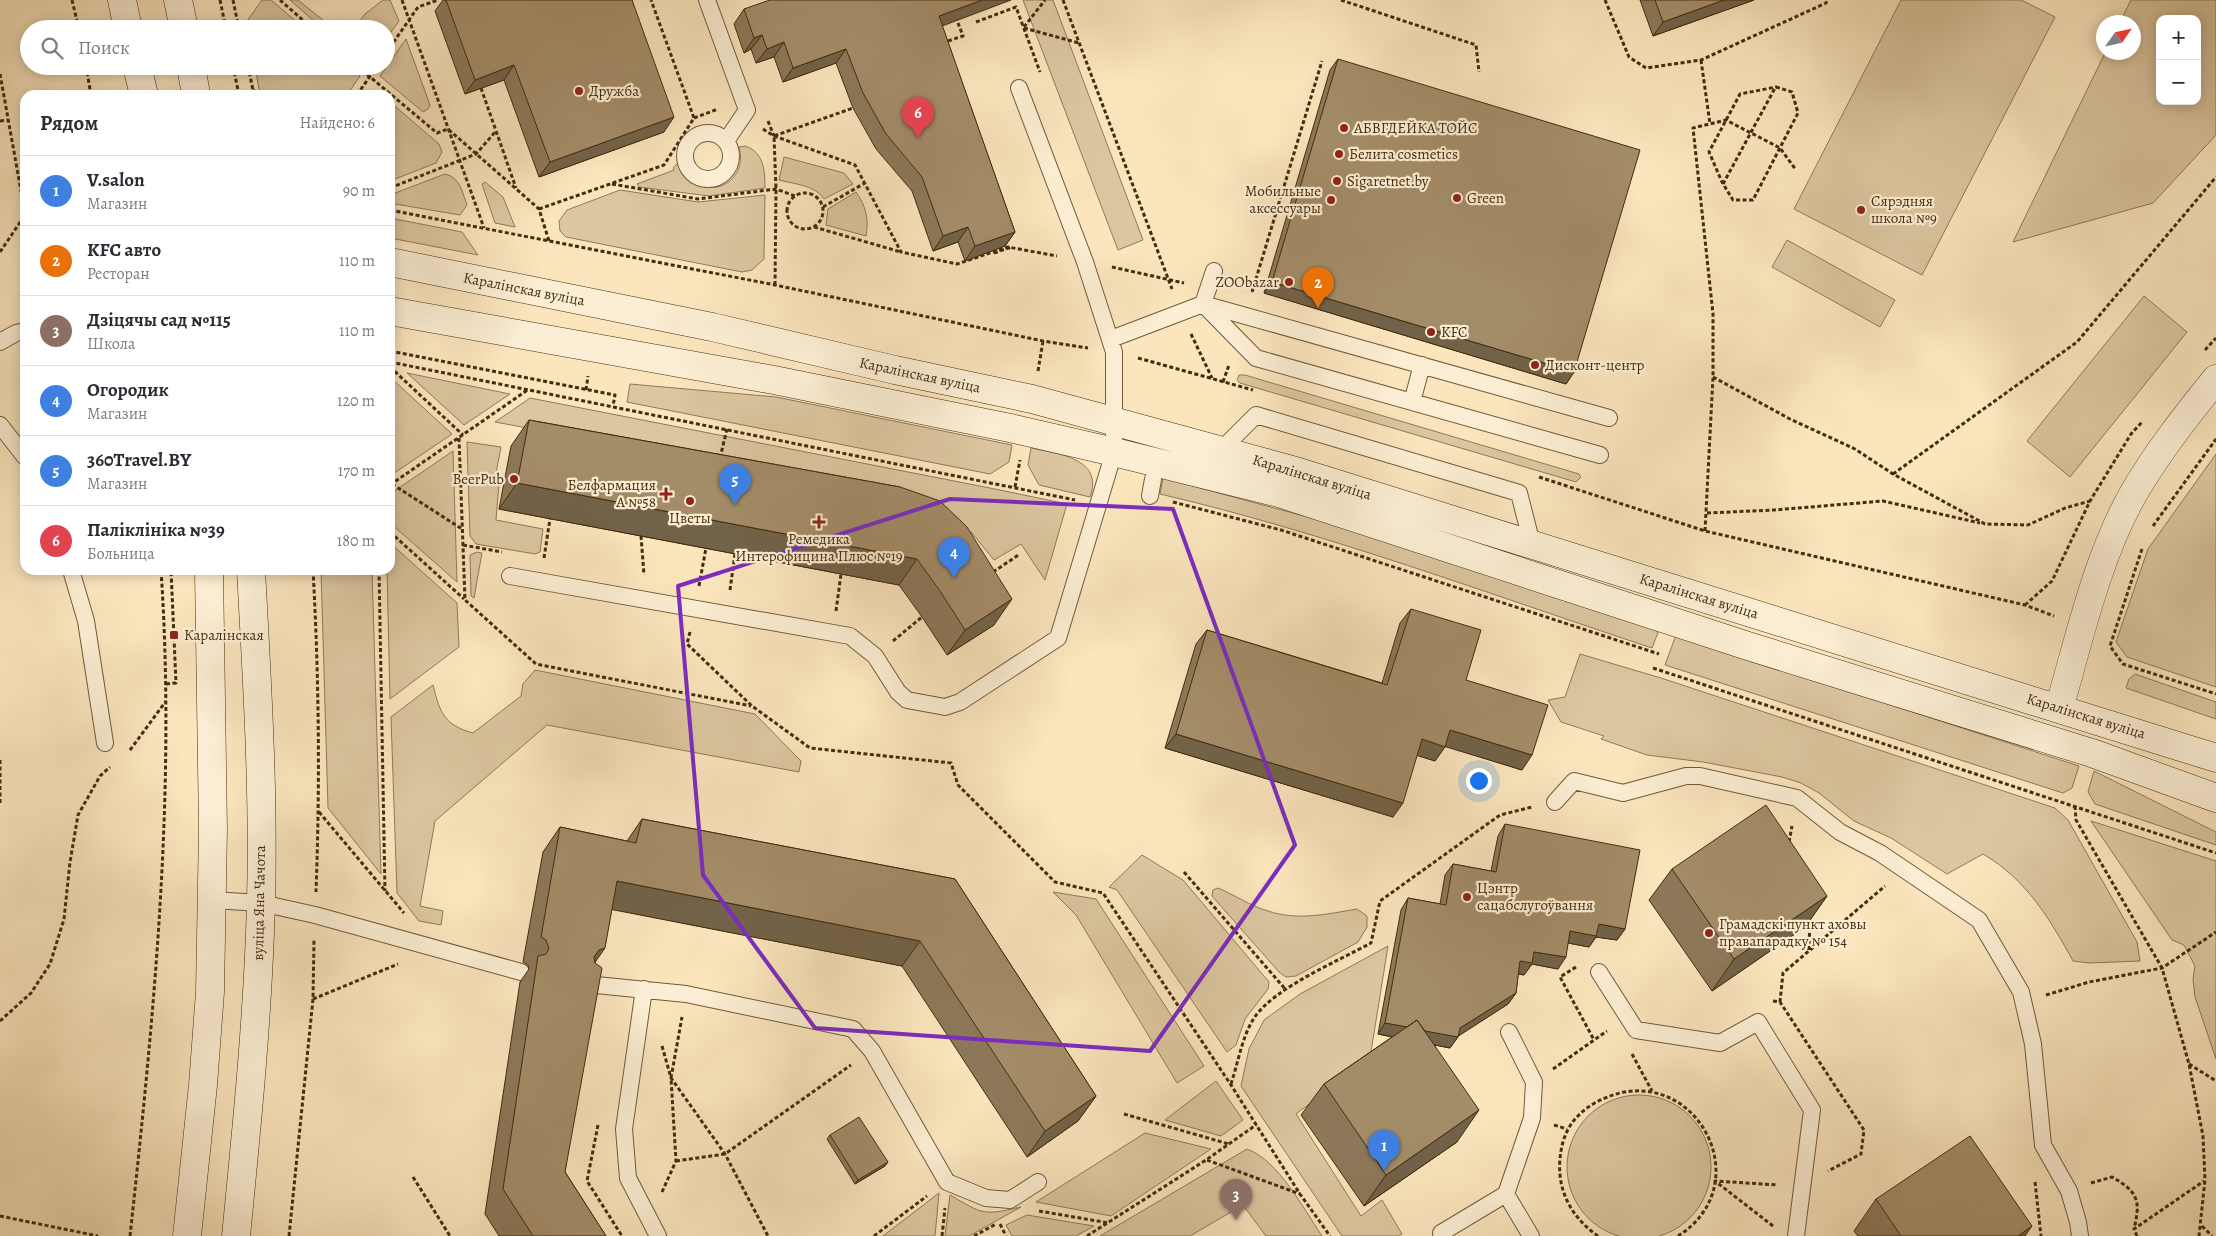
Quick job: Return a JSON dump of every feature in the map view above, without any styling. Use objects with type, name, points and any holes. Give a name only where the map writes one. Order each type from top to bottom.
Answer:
[{"type":"main road","points":[[122,0],[126,20]]},
{"type":"main road","points":[[178,0],[182,20]]},
{"type":"main road","points":[[139,75],[143,90]]},
{"type":"main road","points":[[193,75],[195,90]]},
{"type":"main road","name":"Каралінская вуліца","points":[[395,263],[712,326],[895,370],[1032,399],[1221,450],[1299,472],[1532,544],[2216,758]]},
{"type":"main road","name":"Каралінская вуліца","points":[[395,312],[774,380],[1114,452],[1279,493],[1748,646],[2051,740],[2216,798]]},
{"type":"main road","points":[[2051,740],[2095,585],[2110,545],[2132,497],[2180,423],[2216,379]]},
{"type":"main road","points":[[187,1236],[204,1076],[210,992],[213,900],[212,679],[209,575]]},
{"type":"main road","name":"вуліца Яна Чачота","points":[[236,1236],[251,1092],[261,903],[259,710],[251,575]]},
{"type":"lane","points":[[707,0],[747,108],[747,113],[726,141]]},
{"type":"lane","points":[[510,576],[850,636],[875,656],[898,692],[907,700],[945,707],[960,702],[1058,638],[1114,452],[1113,345],[1085,262],[1019,88]]},
{"type":"lane","points":[[1203,304],[1214,271]]},
{"type":"lane","points":[[1203,304],[1256,358],[1600,455]]},
{"type":"lane","points":[[1113,345],[1181,312],[1203,304],[1609,418]]},
{"type":"lane","points":[[0,342],[20,332]]},
{"type":"lane","points":[[1412,402],[1422,365]]},
{"type":"lane","points":[[1221,450],[1256,415],[1519,493],[1532,544]]},
{"type":"lane","points":[[0,425],[20,451]]},
{"type":"lane","points":[[1150,496],[1153,478]]},
{"type":"lane","points":[[72,575],[86,621],[105,743]]},
{"type":"lane","points":[[1555,802],[1574,781],[1623,793],[1686,776],[1700,776],[1797,798],[1840,832],[1880,853],[1979,920],[2020,992],[2033,1044],[2043,1145],[2069,1191],[2080,1236]]},
{"type":"lane","points":[[213,900],[261,903],[315,914],[522,972]]},
{"type":"lane","points":[[1599,972],[1636,1030],[1720,1043],[1758,1022],[1812,1110],[1796,1236]]},
{"type":"lane","points":[[586,984],[686,994],[853,1029],[872,1050],[947,1182],[986,1198],[1010,1200],[1038,1182]]},
{"type":"lane","points":[[644,989],[624,1129],[628,1178],[649,1222],[658,1236]]},
{"type":"lane","points":[[1443,1236],[1441,1232],[1506,1194],[1532,1118],[1534,1082],[1509,1032]]},
{"type":"lane","points":[[1506,1194],[1531,1236]]},
{"type":"path","points":[[72,0],[77,20]]},
{"type":"path","points":[[220,0],[224,20]]},
{"type":"path","points":[[233,0],[237,20]]},
{"type":"path","points":[[280,0],[303,20]]},
{"type":"path","points":[[402,0],[484,228]]},
{"type":"path","points":[[395,40],[418,7],[438,0]]},
{"type":"path","points":[[650,0],[694,118]]},
{"type":"path","points":[[1023,28],[1044,0]]},
{"type":"path","points":[[1063,0],[1181,312],[1212,378]]},
{"type":"path","points":[[1341,0],[1476,45],[1479,72]]},
{"type":"path","points":[[1605,0],[1628,57],[1646,68],[1701,60],[1826,3],[1827,0]]},
{"type":"path","points":[[976,22],[1016,7],[1038,67]]},
{"type":"path","points":[[948,42],[963,36],[958,23]]},
{"type":"path","points":[[1023,28],[1079,43]]},
{"type":"path","points":[[1701,60],[1710,124]]},
{"type":"path","points":[[1250,297],[1322,61]]},
{"type":"path","points":[[0,74],[20,186]]},
{"type":"path","points":[[88,75],[90,90]]},
{"type":"path","points":[[235,75],[238,90]]},
{"type":"path","points":[[250,75],[253,89]]},
{"type":"path","points":[[368,75],[386,90]]},
{"type":"path","points":[[361,90],[370,77]]},
{"type":"path","points":[[1723,184],[1776,87]]},
{"type":"path","points":[[1776,87],[1792,92],[1798,113],[1753,200],[1733,200],[1723,184],[1710,152],[1740,94],[1776,87]]},
{"type":"path","points":[[482,88],[516,189]]},
{"type":"path","points":[[395,98],[437,133],[448,129]]},
{"type":"path","points":[[539,209],[664,165],[694,118],[724,106],[774,136],[855,165],[901,252]]},
{"type":"path","points":[[774,136],[853,108]]},
{"type":"path","points":[[0,121],[8,120]]},
{"type":"path","points":[[1707,513],[1774,510],[1883,501],[1985,524],[2028,525],[2065,508],[2090,501],[2052,581],[2025,605],[1705,531],[1713,377],[1713,314],[1693,128],[1726,120],[1780,148],[1796,170]]},
{"type":"path","points":[[448,129],[539,209],[549,241]]},
{"type":"path","points":[[395,186],[476,154],[496,131]]},
{"type":"path","points":[[774,136],[776,189],[775,285]]},
{"type":"path","points":[[1893,474],[2077,342],[2216,177]]},
{"type":"path","points":[[823,208],[865,183]]},
{"type":"path","points":[[610,184],[698,199],[776,189],[795,196]]},
{"type":"path","points":[[813,227],[821,219],[823,208],[812,194],[795,196],[788,206],[788,211],[792,222],[802,228],[813,227],[901,252],[957,264],[1010,247]]},
{"type":"path","points":[[396,211],[775,285],[1043,342],[1113,345],[1250,390]]},
{"type":"path","points":[[0,252],[20,222]]},
{"type":"path","points":[[395,352],[615,395],[613,406]]},
{"type":"path","points":[[395,363],[1098,505]]},
{"type":"path","points":[[395,371],[463,435]]},
{"type":"path","points":[[1713,377],[1790,419],[1854,449],[1893,474],[1985,524]]},
{"type":"path","points":[[395,482],[529,389]]},
{"type":"path","points":[[719,464],[726,429]]},
{"type":"path","points":[[459,438],[465,600]]},
{"type":"path","points":[[2148,533],[2216,439]]},
{"type":"path","points":[[395,488],[462,530]]},
{"type":"path","points":[[1150,496],[1281,530],[1659,654]]},
{"type":"path","points":[[543,559],[550,519]]},
{"type":"path","points":[[641,536],[645,581]]},
{"type":"path","points":[[395,537],[536,664],[752,706]]},
{"type":"path","points":[[2145,542],[2110,646],[2123,664],[2216,694]]},
{"type":"path","points":[[706,548],[687,644],[752,706],[810,748],[951,763],[958,785],[1055,882],[1103,893],[1231,1085],[1300,1194],[1330,1236]]},
{"type":"path","points":[[730,591],[735,554]]},
{"type":"path","points":[[988,576],[1020,554]]},
{"type":"path","points":[[835,620],[841,574]]},
{"type":"path","points":[[130,1236],[140,1147],[161,884],[166,700],[161,575]]},
{"type":"path","points":[[166,684],[176,684],[171,575]]},
{"type":"path","points":[[379,575],[385,891]]},
{"type":"path","points":[[1653,668],[2216,853]]},
{"type":"path","points":[[127,753],[166,700]]},
{"type":"path","points":[[0,760],[0,804]]},
{"type":"path","points":[[0,1021],[31,994],[50,964],[64,919],[78,815],[100,776],[114,765]]},
{"type":"path","points":[[1788,844],[1797,798]]},
{"type":"path","points":[[1231,1085],[1247,1032],[1254,1017],[1274,998],[1286,990],[1371,943],[1380,901],[1500,815],[1555,802]]},
{"type":"path","points":[[2075,806],[2076,820],[2162,968],[2189,1064],[2203,1136],[2205,1180],[2202,1226],[2199,1236]]},
{"type":"path","points":[[313,999],[434,948],[319,812]]},
{"type":"path","points":[[1780,1002],[1783,973],[1905,870]]},
{"type":"path","points":[[1184,872],[1286,990]]},
{"type":"path","points":[[1808,951],[1810,911]]},
{"type":"path","points":[[2089,982],[2162,968],[2216,932]]},
{"type":"path","points":[[649,1222],[676,1161],[672,1078],[686,994]]},
{"type":"path","points":[[1534,1082],[1609,1030]]},
{"type":"path","points":[[676,1161],[725,1154],[872,1050]]},
{"type":"path","points":[[1630,1050],[1652,1091]]},
{"type":"path","points":[[2189,1064],[2216,1081]]},
{"type":"path","points":[[672,1078],[725,1154],[768,1236]]},
{"type":"path","points":[[1598,1236],[1585,1227],[1570,1209],[1562,1188],[1559,1166],[1561,1144],[1575,1116],[1608,1096],[1630,1090],[1652,1091],[1675,1099],[1694,1114],[1708,1134],[1715,1157],[1715,1181],[1703,1212],[1692,1225],[1678,1236]]},
{"type":"path","points":[[1124,1114],[1229,1144]]},
{"type":"path","points":[[1087,1236],[1206,1160],[1256,1125]]},
{"type":"path","points":[[1206,1160],[1300,1194]]},
{"type":"path","points":[[2098,1181],[2112,1177],[2131,1188],[2140,1207],[2134,1229],[2137,1236]]},
{"type":"path","points":[[413,1178],[450,1236]]},
{"type":"path","points":[[2134,1229],[2205,1180]]},
{"type":"path","points":[[1715,1181],[1742,1184],[1801,1185]]},
{"type":"path","points":[[1715,1181],[1778,1230]]},
{"type":"path","points":[[874,1236],[947,1182]]},
{"type":"path","points":[[942,1236],[947,1182]]},
{"type":"path","points":[[1035,1210],[1110,1223]]},
{"type":"path","points":[[0,1216],[98,1236]]},
{"type":"path","points":[[974,1236],[1005,1219]]},
{"type":"path","points":[[999,1222],[1006,1236]]},
{"type":"path","points":[[2202,1226],[2212,1236]]},
{"type":"highlighted area","points":[[950,499],[1173,509],[1295,845],[1150,1051],[815,1028],[703,875],[678,586]]},
{"type":"shaded area","points":[[262,0],[271,0],[294,20],[248,20]]},
{"type":"shaded area","points":[[290,0],[298,0],[323,20],[313,20]]},
{"type":"shaded area","points":[[383,0],[390,0],[399,21],[395,27],[395,20],[361,20],[365,14]]},
{"type":"shaded area","points":[[1023,0],[1053,0],[1143,240],[1118,250]]},
{"type":"shaded area","points":[[1901,0],[2021,0],[2055,17],[1922,275],[1794,209]]},
{"type":"shaded area","points":[[2131,0],[2216,0],[2216,135],[2153,203],[2013,242],[2102,60],[2141,60],[2141,15],[2124,15]]},
{"type":"shaded area","points":[[406,39],[430,105],[423,112],[380,76],[395,75],[395,55]]},
{"type":"shaded area","points":[[257,75],[360,76],[350,90],[259,89]]},
{"type":"shaded area","points":[[395,106],[439,144],[442,152],[436,163],[395,179]]},
{"type":"shaded area","points":[[745,146],[760,157],[765,175],[765,188],[709,196],[639,187],[637,184],[674,170],[673,168],[678,163],[686,176],[696,184],[708,187],[719,186],[729,182],[736,173],[740,161],[739,147]]},
{"type":"shaded area","points":[[784,157],[844,173],[853,184],[824,199],[810,188],[779,180]]},
{"type":"shaded area","points":[[445,174],[454,178],[460,186],[467,205],[460,215],[395,204],[395,193]]},
{"type":"shaded area","points":[[485,182],[503,197],[515,227],[495,223],[482,184]]},
{"type":"shaded area","points":[[620,190],[698,202],[765,195],[764,259],[752,270],[742,272],[566,237],[560,231],[559,221],[567,210]]},
{"type":"shaded area","points":[[856,192],[866,213],[866,236],[826,225],[828,209]]},
{"type":"shaded area","points":[[395,219],[462,232],[478,255],[395,239]]},
{"type":"shaded area","points":[[1787,240],[1895,300],[1880,327],[1772,267]]},
{"type":"shaded area","points":[[2144,296],[2187,332],[2070,477],[2027,441]]},
{"type":"shaded area","points":[[407,373],[510,394],[464,425]]},
{"type":"shaded area","points":[[1239,375],[1245,375],[1579,474],[1581,477],[1576,482],[1240,383],[1237,380]]},
{"type":"shaded area","points":[[395,382],[452,434],[395,473]]},
{"type":"shaded area","points":[[630,384],[776,397],[1012,445],[1009,462],[990,474],[627,402]]},
{"type":"shaded area","points":[[530,398],[1067,504],[1045,580],[1021,544],[994,560],[972,533],[916,500],[495,422]]},
{"type":"shaded area","points":[[467,442],[501,447],[495,478],[499,484],[496,520],[543,529],[540,552],[535,554],[476,544],[470,536]]},
{"type":"shaded area","points":[[1031,448],[1065,456],[1085,466],[1093,484],[1090,497],[1039,485],[1028,465]]},
{"type":"shaded area","points":[[453,451],[457,582],[395,527],[395,491]]},
{"type":"shaded area","points":[[2216,454],[2216,687],[2127,657],[2116,642],[2148,549]]},
{"type":"shaded area","points":[[1163,478],[1326,522],[1659,630],[1652,648],[1346,546],[1284,527],[1160,494]]},
{"type":"shaded area","points":[[395,547],[457,603],[459,647],[390,699],[387,575],[395,575]]},
{"type":"shaded area","points":[[477,552],[482,553],[474,598],[471,596],[470,555]]},
{"type":"shaded area","points":[[321,575],[372,575],[381,874],[328,808]]},
{"type":"shaded area","points":[[1676,635],[2079,766],[2072,788],[2063,793],[1665,665]]},
{"type":"shaded area","points":[[1580,654],[1661,678],[2055,808],[2068,820],[2137,942],[2140,961],[2089,963],[2073,961],[2046,915],[2035,901],[2012,875],[1983,854],[1947,874],[1891,838],[1854,821],[1819,793],[1801,783],[1782,777],[1703,762],[1647,755],[1601,739],[1604,736],[1561,722],[1548,700],[1565,697]]},
{"type":"shaded area","points":[[535,670],[755,714],[801,761],[799,772],[547,725],[435,821],[420,906],[443,911],[441,925],[419,921],[397,893],[391,717],[433,685],[441,710],[449,722],[473,733],[521,696],[523,684]]},
{"type":"shaded area","points":[[2135,674],[2216,702],[2216,719],[2126,688],[2129,679]]},
{"type":"shaded area","points":[[2094,771],[2216,832],[2216,845],[2095,804],[2088,792]]},
{"type":"shaded area","points":[[2091,821],[2216,861],[2216,1059],[2195,997],[2193,979],[2195,966],[2184,945],[2172,940]]},
{"type":"shaded area","points":[[1142,855],[1183,880],[1269,982],[1268,989],[1245,1019],[1236,1045],[1227,1052],[1117,890],[1109,887]]},
{"type":"shaded area","points":[[1218,888],[1255,906],[1290,916],[1312,916],[1357,909],[1367,916],[1367,927],[1358,942],[1296,976],[1286,977],[1279,972],[1212,896],[1213,890]]},
{"type":"shaded area","points":[[1053,892],[1096,899],[1204,1066],[1177,1083],[1076,915]]},
{"type":"shaded area","points":[[1388,946],[1370,1058],[1296,1114],[1361,1216],[1382,1200],[1402,1234],[1399,1236],[1342,1236],[1241,1086],[1249,1049],[1264,1020],[1300,994]]},
{"type":"shaded area","points":[[1216,1081],[1243,1120],[1221,1136],[1165,1120]]},
{"type":"shaded area","points":[[1639,1095],[1653,1097],[1679,1107],[1699,1127],[1709,1153],[1711,1167],[1709,1181],[1699,1207],[1679,1227],[1653,1237],[1625,1237],[1599,1227],[1579,1207],[1569,1181],[1567,1167],[1569,1153],[1579,1127],[1599,1107],[1625,1097]]},
{"type":"shaded area","points":[[1145,1133],[1211,1149],[1111,1216],[1036,1202]]},
{"type":"shaded area","points":[[1247,1149],[1259,1155],[1280,1174],[1322,1236],[1266,1236],[1243,1205],[1190,1236],[1100,1236]]},
{"type":"shaded area","points":[[939,1193],[935,1236],[883,1236]]},
{"type":"shaded area","points":[[950,1195],[983,1212],[998,1212],[1021,1207],[969,1236],[945,1236]]},
{"type":"shaded area","points":[[1027,1215],[1094,1226],[1076,1236],[1012,1236],[1006,1225]]},
{"type":"building","name":"Дружба","points":[[446,0],[632,0],[674,117],[550,162],[514,65],[475,80]]},
{"type":"building","points":[[770,0],[982,0],[939,16],[1015,232],[975,246],[968,227],[943,236],[922,177],[886,134],[863,93],[846,49],[793,68],[784,42],[767,49],[762,35],[754,38],[744,9]]},
{"type":"building","points":[[1655,0],[1724,0],[1663,22]]},
{"type":"building","name":"Green","points":[[1338,59],[1640,150],[1574,372],[1272,282]]},
{"type":"building","points":[[529,420],[900,487],[940,501],[967,527],[1012,599],[965,630],[917,559],[517,483]]},
{"type":"building","points":[[1411,609],[1481,630],[1466,680],[1548,705],[1532,755],[1450,730],[1445,747],[1422,739],[1403,803],[1176,734],[1207,630],[1387,685]]},
{"type":"building","points":[[1766,805],[1827,896],[1734,959],[1672,869]]},
{"type":"building","points":[[642,819],[955,879],[1096,1096],[1045,1131],[920,941],[617,881],[605,948],[599,950],[594,957],[595,963],[602,968],[565,1172],[606,1236],[533,1236],[503,1189],[538,956],[546,954],[549,949],[546,940],[541,937],[560,827],[636,843]]},
{"type":"building","points":[[1505,824],[1640,850],[1625,929],[1599,924],[1596,936],[1570,931],[1566,957],[1534,952],[1532,963],[1520,961],[1516,993],[1460,1028],[1458,1037],[1425,1031],[1417,1020],[1407,1027],[1385,1023],[1408,898],[1446,905],[1453,864],[1496,872]]},
{"type":"building","points":[[1417,1020],[1479,1110],[1386,1175],[1324,1084]]},
{"type":"building","points":[[859,1117],[888,1162],[858,1180],[830,1135]]},
{"type":"building","points":[[1970,1136],[2032,1226],[2018,1236],[1901,1236],[1876,1199]]},
{"type":"place","name":"Дружба","points":[[579,91]]},
{"type":"place","name":"АБВГДЕЙКА ТОЙС","points":[[1344,128]]},
{"type":"place","name":"Паліклініка №39","points":[[918,138]]},
{"type":"place","name":"Белита cosmetics","points":[[1339,154]]},
{"type":"place","name":"Sigaretnet.by","points":[[1337,181]]},
{"type":"place","name":"Green","points":[[1457,198]]},
{"type":"place","name":"Мобильные аксессуары","points":[[1331,200]]},
{"type":"place","name":"Сярэдняя школа №9","points":[[1861,210]]},
{"type":"place","name":"ZOObazar","points":[[1289,282]]},
{"type":"place","name":"KFC авто","points":[[1318,308]]},
{"type":"place","name":"KFC","points":[[1431,332]]},
{"type":"place","name":"Дисконт-центр","points":[[1535,365]]},
{"type":"place","name":"BeerPub","points":[[514,479]]},
{"type":"place","name":"Белфармация А №58","points":[[666,494]]},
{"type":"place","name":"Цветы","points":[[690,501]]},
{"type":"place","name":"360Travel.BY","points":[[735,505]]},
{"type":"place","name":"Ремедика Интерофицина Плюс №19","points":[[819,522]]},
{"type":"place","name":"Огородик","points":[[954,578]]},
{"type":"place","name":"Каралінская","points":[[174,635]]},
{"type":"place","name":"Цэнтр сацабслугоўвання","points":[[1467,897]]},
{"type":"place","name":"Грамадскі пункт аховы правапарадку № 154","points":[[1709,933]]},
{"type":"place","name":"V.salon","points":[[1384,1171]]},
{"type":"place","name":"Дзіцячы сад №115","points":[[1236,1220]]}]
